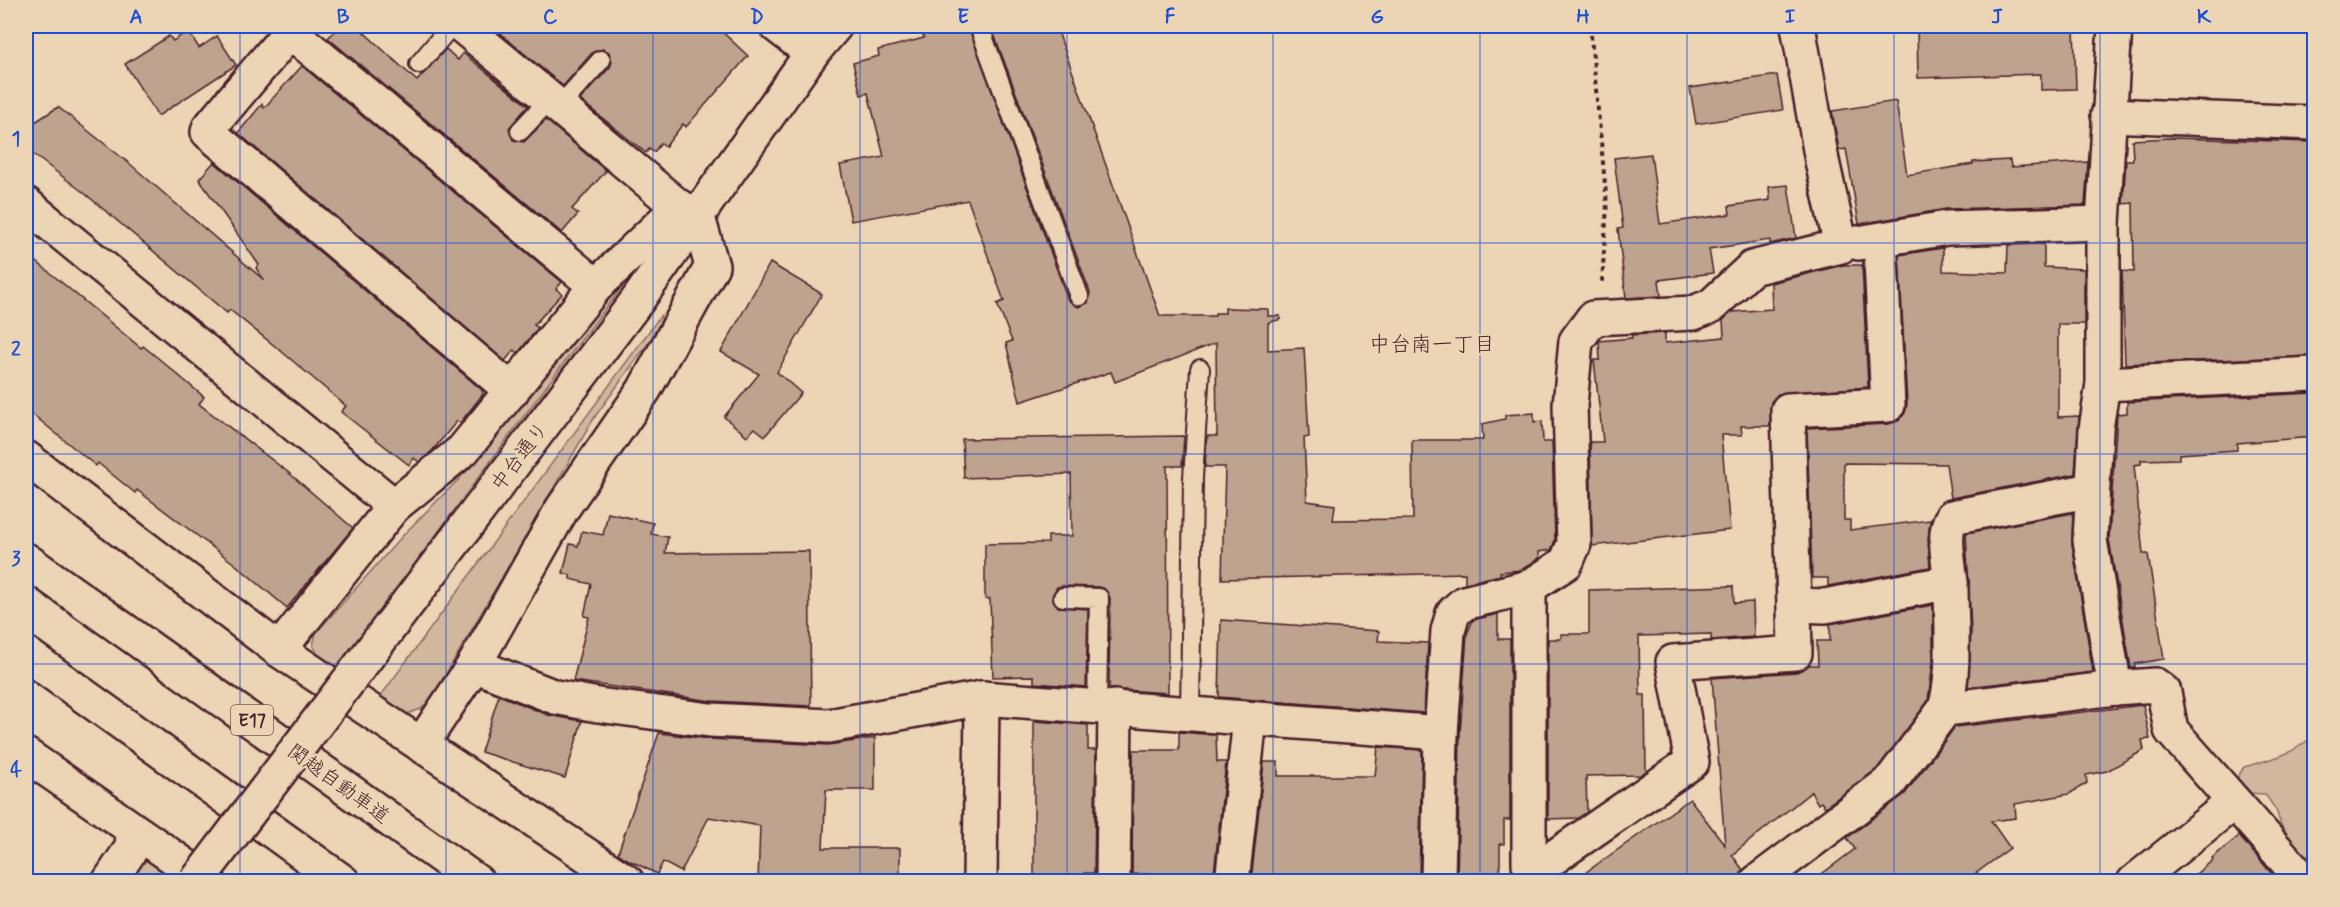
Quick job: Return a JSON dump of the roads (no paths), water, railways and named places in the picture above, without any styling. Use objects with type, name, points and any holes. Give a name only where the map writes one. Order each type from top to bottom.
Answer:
[{"type":"main road","points":[[777,26],[812,53]]},
{"type":"main road","name":"中台通り","points":[[196,882],[638,301],[688,211],[835,26]]},
{"type":"main road","points":[[1798,26],[1822,161],[1841,246]]},
{"type":"main road","points":[[2115,26],[2103,223],[2103,384],[2096,429],[2090,540],[2115,688]]},
{"type":"main road","points":[[421,745],[474,665],[562,509],[644,390],[712,266],[688,211],[555,103],[471,29]]},
{"type":"main road","points":[[512,391],[208,132],[209,128],[288,34],[293,34],[596,285]]},
{"type":"main road","points":[[2108,115],[2314,123]]},
{"type":"main road","points":[[26,204],[394,506]]},
{"type":"main road","points":[[279,650],[394,506],[463,450],[596,285],[688,211]]},
{"type":"main road","points":[[1438,882],[1441,733],[1448,631],[1453,613],[1464,603],[1529,587],[1566,563],[1574,544],[1570,405],[1576,341],[1593,318],[1693,313],[1711,306],[1752,268],[1841,246],[1947,228],[2103,223]]},
{"type":"main road","points":[[1529,587],[1529,864],[1537,869],[1692,762],[1673,662],[1795,653],[1788,410],[1888,405],[1880,240]]},
{"type":"main road","points":[[2103,384],[2314,374]]},
{"type":"main road","points":[[26,458],[279,650],[627,882]]},
{"type":"main road","points":[[1757,882],[1890,782],[1945,709],[1951,688],[1950,582],[1946,526],[1952,517],[2092,490]]},
{"type":"main road","name":"関越自動車道","points":[[26,560],[477,882]]},
{"type":"main road","points":[[1794,605],[1825,606],[1950,582]]},
{"type":"main road","points":[[26,654],[343,882]]},
{"type":"main road","points":[[474,665],[555,696],[598,705],[710,720],[829,726],[982,698],[1441,733]]},
{"type":"main road","points":[[1945,709],[2155,685],[2164,692],[2171,730],[2306,882]]},
{"type":"main road","points":[[980,882],[982,698]]},
{"type":"main road","points":[[1106,707],[1113,882]]},
{"type":"main road","points":[[1232,882],[1250,719]]},
{"type":"main road","points":[[26,755],[208,882]]},
{"type":"main road","points":[[2134,882],[2234,802]]},
{"type":"main road","points":[[109,882],[131,849],[134,832]]},
{"type":"lane","points":[[979,26],[1079,296]]},
{"type":"lane","points":[[419,63],[471,29]]},
{"type":"lane","points":[[520,131],[555,103],[601,60]]},
{"type":"lane","points":[[1190,714],[1193,478],[1200,369]]},
{"type":"lane","points":[[1063,597],[1099,598],[1106,707]]},
{"type":"district","name":"中台南一丁目","points":[[1432,344]]}]
